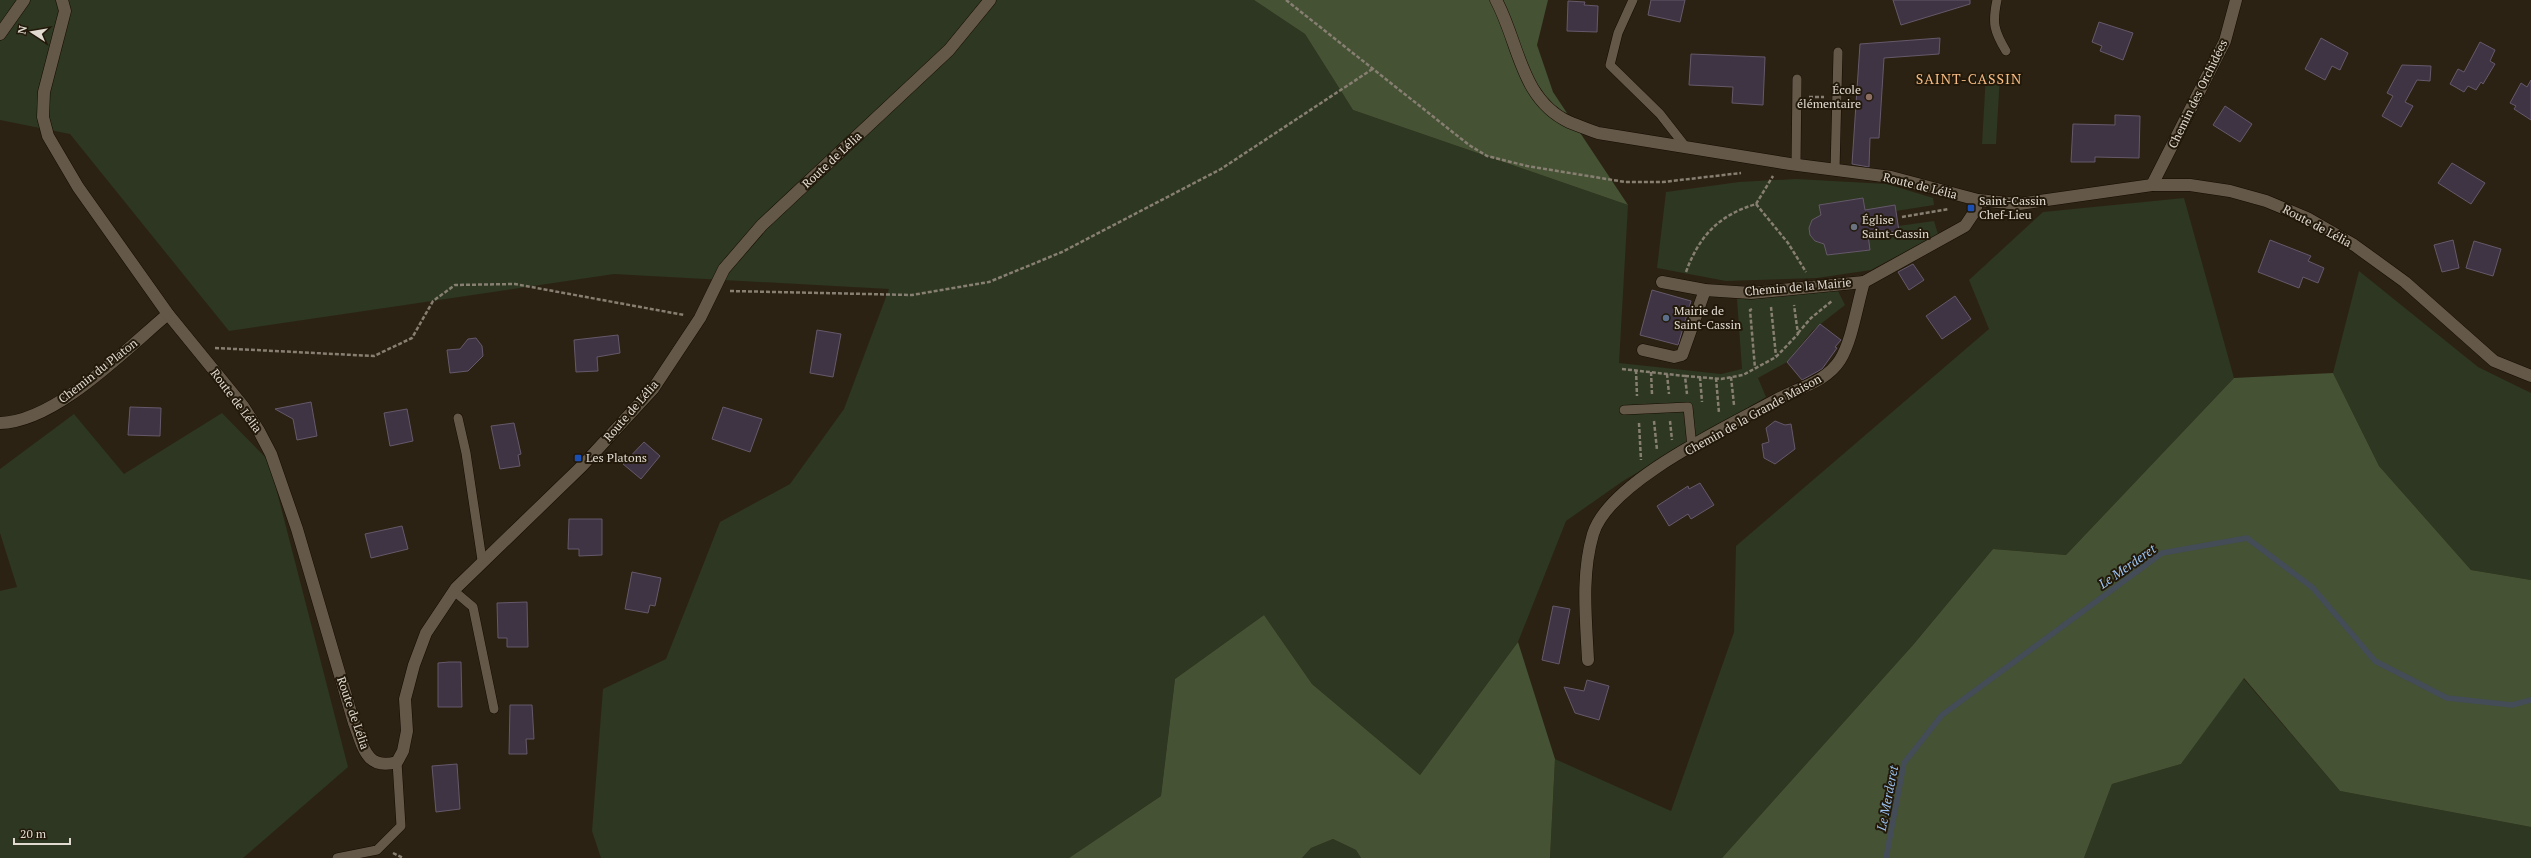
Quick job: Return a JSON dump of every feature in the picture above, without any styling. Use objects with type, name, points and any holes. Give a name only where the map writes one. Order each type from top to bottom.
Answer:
[{"type":"street","points":[[0,34],[24,0]]},
{"type":"street","name":"Route de Lélia","points":[[62,0],[65,11],[63,24],[44,92],[43,117],[48,136],[78,187],[168,314],[243,406],[271,454],[298,529],[350,708],[366,753],[375,763],[384,765],[396,762],[403,751],[407,731],[405,699],[414,665],[426,633],[454,591],[482,560],[582,466],[653,389],[700,318],[724,269],[762,226],[949,50],[990,0]]},
{"type":"street","name":"Route de Lélia","points":[[1496,0],[1526,78],[1538,97],[1552,111],[1568,121],[1598,133],[1793,164],[1891,177],[1978,200],[2019,204],[2152,185],[2190,185],[2230,191],[2266,201],[2307,218],[2354,245],[2405,282],[2494,361],[2531,376]]},
{"type":"street","name":"Chemin des Orchidées","points":[[2152,185],[2225,40],[2236,0]]},
{"type":"street","points":[[1864,282],[1965,226],[1975,211],[1978,200]]},
{"type":"street","name":"Chemin de la Mairie","points":[[1662,282],[1705,290],[1750,293],[1864,282]]},
{"type":"street","name":"Chemin de la Grande Maison","points":[[1588,660],[1585,584],[1594,532],[1607,509],[1622,493],[1639,479],[1692,447],[1778,399],[1818,381],[1831,370],[1844,352],[1864,282]]},
{"type":"street","points":[[1643,350],[1674,357],[1682,356],[1705,290]]},
{"type":"street","name":"Chemin du Platon","points":[[0,423],[12,423],[63,401],[168,314]]},
{"type":"lane","points":[[1633,0],[1618,33],[1610,64],[1660,114],[1684,146]]},
{"type":"lane","points":[[1997,0],[1993,21],[1997,37],[2006,51]]},
{"type":"lane","points":[[1835,170],[1838,52]]},
{"type":"lane","points":[[1793,164],[1797,79]]},
{"type":"lane","points":[[1624,410],[1688,407],[1692,447]]},
{"type":"lane","points":[[458,418],[466,453],[482,560]]},
{"type":"lane","points":[[454,591],[473,607],[494,708]]},
{"type":"lane","points":[[337,858],[377,850],[401,826],[396,762]]},
{"type":"path","points":[[1286,0],[1374,68],[1469,145],[1487,156],[1527,166],[1625,182],[1662,182],[1748,172]]},
{"type":"path","points":[[714,290],[912,295],[989,282],[1062,252],[1221,169],[1374,68]]},
{"type":"path","points":[[1797,97],[1837,98]]},
{"type":"path","points":[[1681,286],[1691,257],[1714,224],[1739,209],[1756,204],[1778,168],[1793,164]]},
{"type":"path","points":[[1756,204],[1788,243],[1805,267],[1809,287]]},
{"type":"path","points":[[1902,217],[1951,208]]},
{"type":"path","points":[[194,346],[374,356],[412,338],[433,301],[455,285],[515,284],[700,318]]},
{"type":"path","points":[[1622,369],[1716,378],[1743,375],[1776,357],[1811,318],[1834,300],[1828,300]]},
{"type":"path","points":[[1786,306],[1801,304]]},
{"type":"path","points":[[1794,305],[1798,334]]},
{"type":"path","points":[[1764,308],[1779,306]]},
{"type":"path","points":[[1771,307],[1776,357]]},
{"type":"path","points":[[1755,368],[1750,310],[1757,309]]},
{"type":"path","points":[[1685,376],[1688,407]]},
{"type":"path","points":[[1700,377],[1702,404]]},
{"type":"path","points":[[1731,377],[1734,406]]},
{"type":"path","points":[[1716,378],[1719,413]]},
{"type":"green space","points":[[0,0],[1254,0],[1305,34],[1353,110],[1628,205],[1619,363],[1721,374],[1742,369],[1737,299],[1836,287],[1845,305],[1813,330],[1787,362],[1758,378],[1766,397],[1623,481],[1566,521],[1518,642],[1420,775],[1312,684],[1264,615],[1175,679],[1161,796],[1069,858],[601,858],[592,831],[603,689],[666,659],[720,522],[790,484],[844,409],[889,289],[614,274],[229,331],[70,134],[0,120]]},
{"type":"green space","points":[[1254,0],[1548,0],[1537,45],[1553,92],[1628,205],[1353,110],[1305,34]]},
{"type":"green space","points":[[1986,74],[2000,75],[1996,144],[1982,144]]},
{"type":"green space","points":[[1796,179],[1887,184],[1933,198],[1934,205],[1896,211],[1865,210],[1863,198],[1819,205],[1821,215],[1812,220],[1810,233],[1816,241],[1824,244],[1828,255],[1869,250],[1868,235],[1899,231],[1898,226],[1934,221],[1938,234],[1871,270],[1817,278],[1726,281],[1657,268],[1666,192],[1739,182]]},
{"type":"green space","points":[[2184,198],[2234,378],[2066,555],[1993,549],[1913,645],[1722,858],[1550,858],[1555,759],[1671,811],[1734,632],[1736,546],[1989,329],[1969,280],[2043,212]]},
{"type":"green space","points":[[2359,271],[2478,367],[2531,393],[2531,580],[2471,570],[2379,466],[2333,373]]},
{"type":"green space","points":[[2333,373],[2379,466],[2471,570],[2531,580],[2531,827],[2340,791],[2244,678],[2181,764],[2112,784],[2084,858],[1722,858],[1913,645],[1993,549],[2066,555],[2234,378]]},
{"type":"green space","points":[[222,413],[269,461],[348,767],[243,858],[0,858],[0,591],[17,587],[0,533],[0,469],[74,414],[124,474]]},
{"type":"green space","points":[[1264,615],[1312,684],[1420,775],[1518,642],[1555,759],[1550,858],[1361,858],[1356,850],[1333,839],[1311,848],[1302,858],[1069,858],[1161,796],[1175,679]]},
{"type":"green space","points":[[2243,678],[2340,791],[2531,827],[2531,858],[2084,858],[2112,784],[2181,764]]},
{"type":"green space","points":[[1333,839],[1356,850],[1361,858],[1302,858],[1311,848]]},
{"type":"building","points":[[1651,0],[1685,0],[1680,22],[1648,15]]},
{"type":"building","points":[[1893,0],[1970,0],[1970,4],[1901,25]]},
{"type":"building","points":[[1568,1],[1585,2],[1584,5],[1598,6],[1597,32],[1567,31]]},
{"type":"building","points":[[2099,22],[2133,33],[2123,60],[2100,51],[2102,46],[2092,42]]},
{"type":"building","name":"École élémentaire","points":[[1940,38],[1939,54],[1884,58],[1879,138],[1870,138],[1869,167],[1852,164],[1860,44]]},
{"type":"building","points":[[2321,38],[2348,53],[2340,70],[2332,66],[2325,80],[2305,69]]},
{"type":"building","points":[[2480,42],[2495,50],[2490,61],[2495,64],[2483,84],[2481,82],[2476,90],[2468,86],[2464,92],[2450,84],[2458,69],[2464,72]]},
{"type":"building","points":[[1691,54],[1765,57],[1763,105],[1732,103],[1733,87],[1689,85]]},
{"type":"building","points":[[2402,65],[2431,66],[2430,81],[2417,80],[2405,102],[2413,106],[2401,127],[2382,116],[2393,96],[2387,93]]},
{"type":"building","points":[[2531,80],[2531,120],[2514,109],[2516,106],[2510,103],[2521,83],[2527,87]]},
{"type":"building","points":[[2225,106],[2252,124],[2240,142],[2213,125]]},
{"type":"building","points":[[2115,115],[2140,116],[2139,158],[2095,157],[2095,162],[2071,162],[2073,124],[2115,125]]},
{"type":"building","points":[[2452,163],[2485,183],[2471,204],[2438,183]]},
{"type":"building","name":"Église Saint-Cassin","points":[[1863,198],[1865,210],[1895,205],[1899,231],[1868,235],[1870,250],[1827,255],[1824,244],[1815,241],[1810,235],[1809,228],[1812,220],[1821,215],[1819,205]]},
{"type":"building","points":[[2270,240],[2311,256],[2308,261],[2324,268],[2318,283],[2303,277],[2299,288],[2258,272]]},
{"type":"building","points":[[2453,240],[2459,268],[2442,272],[2434,245]]},
{"type":"building","points":[[2474,241],[2501,249],[2493,276],[2466,268]]},
{"type":"building","points":[[1913,264],[1924,280],[1909,290],[1898,272]]},
{"type":"building","name":"Mairie de Saint-Cassin","points":[[1652,290],[1691,301],[1678,345],[1640,335]]},
{"type":"building","points":[[1955,296],[1971,319],[1942,339],[1926,316]]},
{"type":"building","points":[[1820,324],[1841,340],[1822,369],[1802,380],[1787,362]]},
{"type":"building","points":[[817,330],[841,334],[833,377],[810,373]]},
{"type":"building","points":[[618,335],[620,353],[597,357],[598,371],[576,372],[574,340]]},
{"type":"building","points":[[476,338],[482,346],[483,356],[468,371],[450,373],[447,350],[460,349],[468,339]]},
{"type":"building","points":[[311,402],[317,436],[297,440],[293,419],[275,409]]},
{"type":"building","points":[[130,407],[161,408],[160,436],[128,435]]},
{"type":"building","points":[[723,407],[762,419],[750,452],[712,439]]},
{"type":"building","points":[[407,409],[413,441],[390,446],[384,413]]},
{"type":"building","points":[[1775,421],[1785,425],[1791,424],[1795,449],[1775,464],[1764,458],[1762,444],[1769,442],[1766,428]]},
{"type":"building","points":[[514,423],[521,454],[518,455],[520,466],[500,469],[491,426]]},
{"type":"building","points":[[644,442],[660,456],[641,479],[623,464]]},
{"type":"building","points":[[1700,483],[1714,505],[1691,519],[1688,514],[1669,526],[1657,506],[1688,486],[1689,489]]},
{"type":"building","points":[[569,519],[602,519],[602,555],[579,556],[579,549],[568,549]]},
{"type":"building","points":[[402,526],[408,549],[371,558],[365,534]]},
{"type":"building","points":[[632,572],[661,578],[655,606],[650,605],[648,613],[625,609]]},
{"type":"building","points":[[527,602],[528,647],[507,647],[507,638],[498,638],[497,603]]},
{"type":"building","points":[[1553,606],[1570,609],[1559,664],[1542,660]]},
{"type":"building","points":[[461,662],[462,707],[438,707],[438,663]]},
{"type":"building","points":[[1587,680],[1609,686],[1599,720],[1575,713],[1564,687],[1584,691]]},
{"type":"building","points":[[510,705],[532,705],[534,739],[526,739],[527,754],[509,754]]},
{"type":"building","points":[[457,764],[460,809],[436,812],[432,766]]},
{"type":"waterway","name":"Le Merderet","points":[[1886,858],[1904,763],[1942,715],[2162,553],[2247,538],[2313,588],[2375,661],[2447,698],[2512,705],[2531,700]]},
{"type":"place","name":"École élémentaire","points":[[1869,97]]},
{"type":"place","name":"Saint-Cassin Chef-Lieu","points":[[1971,208]]},
{"type":"place","name":"Église Saint-Cassin","points":[[1854,227]]},
{"type":"place","name":"Mairie de Saint-Cassin","points":[[1666,318]]},
{"type":"place","name":"Les Platons","points":[[578,458]]},
{"type":"district","name":"SAINT-CASSIN","points":[[1969,79]]}]
